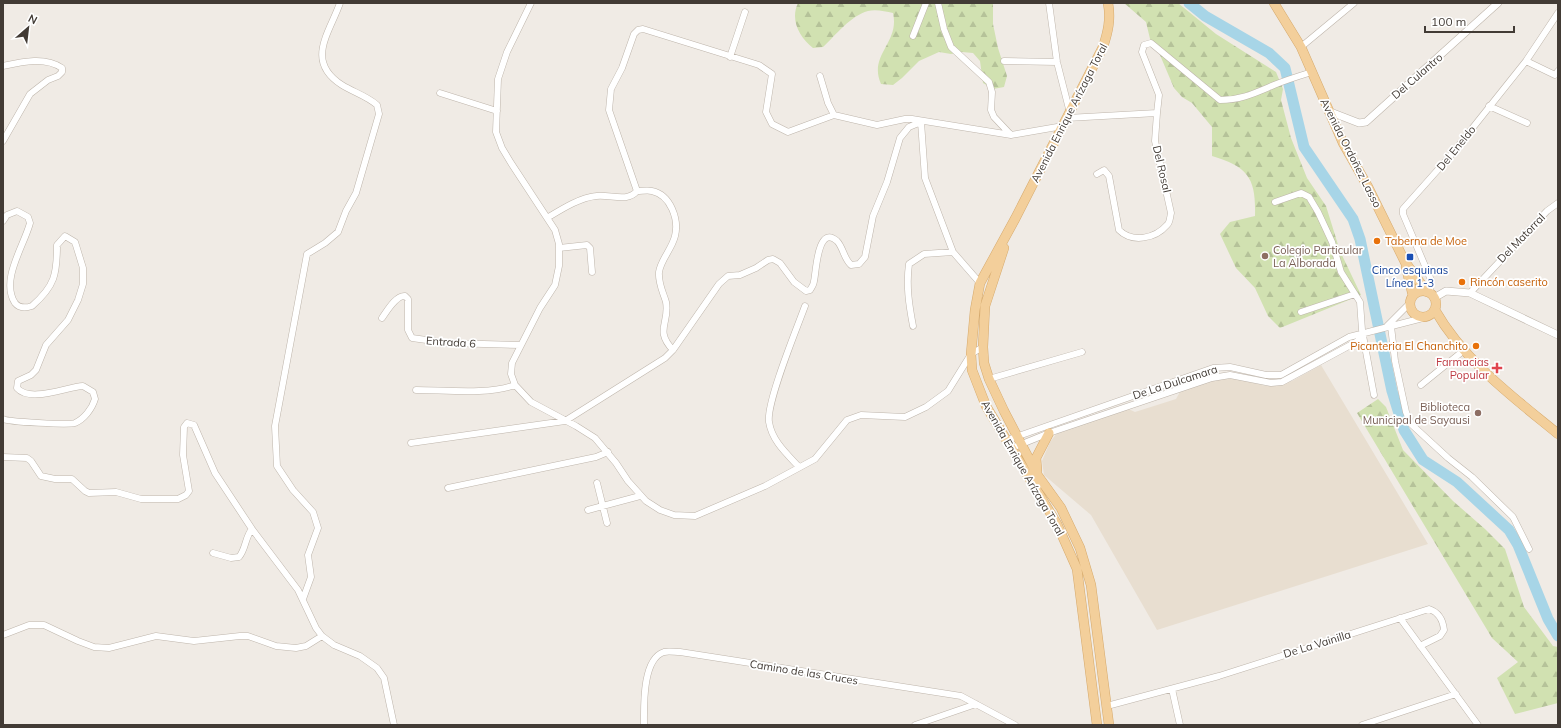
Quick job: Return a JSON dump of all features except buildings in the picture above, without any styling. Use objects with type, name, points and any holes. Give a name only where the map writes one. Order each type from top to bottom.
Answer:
[{"type":"main road","name":"Avenida Enrique Arízaga Toral","points":[[1097,725],[1077,569],[1057,524],[986,406],[972,370],[971,354],[975,310],[980,283],[1015,219],[1103,47],[1108,33],[1108,3]]},
{"type":"main road","name":"Avenida Ordoñez Lasso","points":[[1274,3],[1301,47],[1328,111],[1405,262],[1430,294]]},
{"type":"main road","name":"Avenida Enrique Arízaga Toral","points":[[1015,219],[985,306],[982,347],[989,379],[1038,476],[1061,508],[1080,548],[1087,568],[1110,725]]},
{"type":"main road","name":"Avenida Ordoñez Lasso","points":[[1405,262],[1412,299]]},
{"type":"main road","points":[[1446,329],[1413,313],[1412,299],[1419,292],[1430,294],[1435,310],[1446,329],[1463,351],[1510,395],[1558,434]]},
{"type":"main road","points":[[1424,317],[1435,310]]},
{"type":"main road","points":[[1038,476],[1036,458],[1049,433]]},
{"type":"street","points":[[303,600],[311,577],[308,555],[318,528],[313,512],[293,490],[277,466],[275,426],[307,254],[325,243],[338,232],[346,211],[356,193],[379,114],[377,105],[340,84],[328,72],[322,62],[323,42],[340,3]]},
{"type":"street","points":[[531,3],[504,59],[498,79],[496,132],[502,148],[555,230],[559,248],[559,266],[555,285],[540,308],[512,363],[511,374],[515,385],[530,402],[565,420],[595,438],[608,452],[640,496],[660,510],[674,515],[695,516],[765,486],[815,459],[847,420],[861,415],[905,417],[926,407],[948,391],[971,354],[982,347]]},
{"type":"street","points":[[913,36],[926,3]]},
{"type":"street","points":[[938,3],[944,29],[951,47],[989,82],[992,92],[992,110],[994,117],[1010,135]]},
{"type":"street","points":[[1049,3],[1067,119]]},
{"type":"street","points":[[1301,47],[1354,3]]},
{"type":"street","name":"Del Culantro","points":[[1328,111],[1359,122],[1366,122],[1498,3]]},
{"type":"street","points":[[730,57],[745,12]]},
{"type":"street","name":"Del Eneldo","points":[[1430,294],[1430,280],[1403,214],[1404,209],[1451,155],[1526,61],[1558,13]]},
{"type":"street","points":[[637,191],[609,110],[611,89],[622,68],[634,34],[638,30],[643,29],[759,66],[772,74],[766,112],[772,124],[788,132],[834,115],[877,125],[905,119],[1010,135],[1067,119],[1157,113]]},
{"type":"street","name":"Del Rosal","points":[[1097,174],[1104,170],[1109,176],[1114,197],[1117,223],[1119,230],[1124,235],[1135,238],[1149,238],[1168,225],[1171,213],[1155,141],[1159,95],[1142,52],[1144,45],[1150,43],[1220,100],[1234,100],[1248,97],[1275,84],[1312,72]]},
{"type":"street","points":[[3,66],[27,61],[48,62],[56,64],[62,68],[62,72],[58,76],[48,80],[30,94],[3,141]]},
{"type":"street","points":[[1004,61],[1057,62]]},
{"type":"street","points":[[1526,61],[1555,75],[1558,71]]},
{"type":"street","points":[[820,76],[828,103],[834,115]]},
{"type":"street","points":[[440,93],[497,111]]},
{"type":"street","points":[[1489,106],[1527,123]]},
{"type":"street","points":[[921,122],[925,178],[953,252],[980,283]]},
{"type":"street","points":[[411,443],[565,420],[665,358],[673,350],[715,288],[728,276],[740,275],[756,268],[768,260],[773,259],[780,263],[794,282],[806,290],[810,290],[814,282],[816,259],[821,244],[826,239],[832,238],[837,241],[848,262],[856,266],[865,257],[873,216],[887,182],[900,138],[909,127],[921,122]]},
{"type":"street","points":[[547,218],[586,198],[596,196],[627,198],[633,196],[637,191]]},
{"type":"street","points":[[637,191],[654,192],[663,198],[671,206],[676,220],[675,236],[661,265],[659,281],[666,303],[663,329],[666,342],[673,350]]},
{"type":"street","points":[[1275,202],[1301,193],[1309,197],[1328,234],[1340,272],[1355,294],[1361,306],[1374,395]]},
{"type":"street","name":"Del Matorral","points":[[1470,293],[1547,211],[1558,203]]},
{"type":"street","points":[[3,221],[7,215],[17,211],[28,217],[30,223],[10,273],[10,289],[14,302],[18,306],[32,306],[50,285],[57,268],[57,245],[65,236],[75,242],[83,268],[83,284],[76,306],[68,320],[46,345],[36,370],[31,375],[18,381],[17,388],[22,392],[34,394],[83,386],[93,392],[95,399],[83,417],[68,424],[18,422],[3,419]]},
{"type":"street","points":[[559,248],[587,245],[590,248],[592,272]]},
{"type":"street","points":[[913,326],[907,285],[910,264],[924,254],[953,252]]},
{"type":"street","points":[[1430,294],[1446,291],[1470,293],[1558,334]]},
{"type":"street","points":[[1301,312],[1355,294]]},
{"type":"street","name":"Entrada 6","points":[[382,318],[397,299],[405,296],[408,299],[408,330],[412,338],[448,343],[521,345]]},
{"type":"street","name":"De La Dulcamara","points":[[1388,326],[1412,299]]},
{"type":"street","points":[[800,467],[781,449],[772,432],[769,415],[776,387],[805,306]]},
{"type":"street","name":"De La Dulcamara","points":[[1009,444],[1017,436],[1213,368],[1230,367],[1266,375],[1281,375],[1349,337],[1365,334],[1388,326],[1424,317]]},
{"type":"street","points":[[1388,326],[1406,412],[1411,424],[1448,458],[1472,476],[1513,517],[1529,549]]},
{"type":"street","name":"De La Dulcamara","points":[[1009,444],[1021,445],[1049,433],[1212,378],[1230,375],[1271,383],[1288,380],[1358,340],[1365,334]]},
{"type":"street","points":[[1421,385],[1463,351]]},
{"type":"street","points":[[989,379],[1082,352]]},
{"type":"street","points":[[416,390],[492,390],[504,389],[515,385]]},
{"type":"street","points":[[3,457],[27,458],[31,461],[41,476],[55,479],[72,479],[85,491],[90,493],[116,492],[141,499],[178,499],[186,495],[189,491],[183,455],[184,427],[187,423],[194,424],[215,473],[252,529],[298,590],[312,620],[322,636],[334,645],[360,656],[377,668],[384,678],[394,725]]},
{"type":"street","points":[[448,488],[596,457],[608,452]]},
{"type":"street","points":[[597,483],[606,523]]},
{"type":"street","points":[[588,510],[640,496]]},
{"type":"street","points":[[213,553],[231,558],[239,557],[242,553],[248,533],[252,529]]},
{"type":"street","name":"De La Vainilla","points":[[1107,706],[1219,676],[1429,609],[1437,614],[1442,620],[1444,631],[1440,636],[1420,646]]},
{"type":"street","points":[[1400,618],[1478,725]]},
{"type":"street","points":[[3,635],[29,625],[44,625],[94,647],[109,648],[156,636],[194,641],[248,636],[276,646],[296,648],[306,646],[322,636]]},
{"type":"street","name":"Camino de las Cruces","points":[[644,725],[645,687],[649,670],[655,658],[664,652],[690,653],[957,695],[1015,725]]},
{"type":"street","points":[[1172,689],[1180,725]]},
{"type":"street","points":[[1362,725],[1456,694]]},
{"type":"street","points":[[915,725],[976,704]]},
{"type":"shaded area","points":[[1321,365],[1428,544],[1157,630],[1091,515],[1044,475],[1042,461],[1050,442],[1057,433],[1124,407],[1135,412],[1176,399],[1181,390],[1216,379],[1229,377],[1266,386],[1292,381]]},
{"type":"green space","points":[[798,3],[993,3],[993,24],[998,48],[1007,76],[1004,87],[993,89],[983,83],[980,61],[973,53],[962,52],[951,54],[939,52],[919,61],[893,85],[881,84],[878,74],[878,65],[892,33],[894,23],[893,13],[874,10],[861,13],[849,21],[823,47],[813,48],[804,39],[797,28],[795,16]]},
{"type":"green space","points":[[1124,3],[1178,3],[1216,34],[1276,72],[1283,89],[1281,100],[1291,138],[1307,178],[1326,206],[1340,251],[1361,295],[1280,328],[1268,316],[1255,288],[1236,268],[1220,234],[1230,222],[1255,216],[1255,203],[1252,184],[1248,176],[1242,170],[1225,160],[1212,156],[1212,127],[1192,103],[1182,97],[1174,88],[1157,48],[1151,43],[1146,22]]},
{"type":"green space","points":[[1378,399],[1386,407],[1403,450],[1453,501],[1505,549],[1524,607],[1553,646],[1558,647],[1558,703],[1515,714],[1497,678],[1518,662],[1492,638],[1357,413]]},
{"type":"waterway","points":[[1189,3],[1205,16],[1269,53],[1285,68],[1304,147],[1353,219],[1360,239],[1392,391],[1404,430],[1423,460],[1457,482],[1509,530],[1518,545],[1548,619],[1558,636]]},
{"type":"place","name":"Taberna de Moe","points":[[1377,241]]},
{"type":"place","name":"Colegio Particular La Alborada","points":[[1265,256]]},
{"type":"place","name":"Cinco esquinas Línea 1-3","points":[[1410,257]]},
{"type":"place","name":"Rincón caserito","points":[[1462,282]]},
{"type":"place","name":"Picanteria El Chanchito","points":[[1476,346]]},
{"type":"place","name":"Farmacias Popular","points":[[1497,368]]},
{"type":"place","name":"Biblioteca Municipal de Sayausi","points":[[1478,413]]}]
